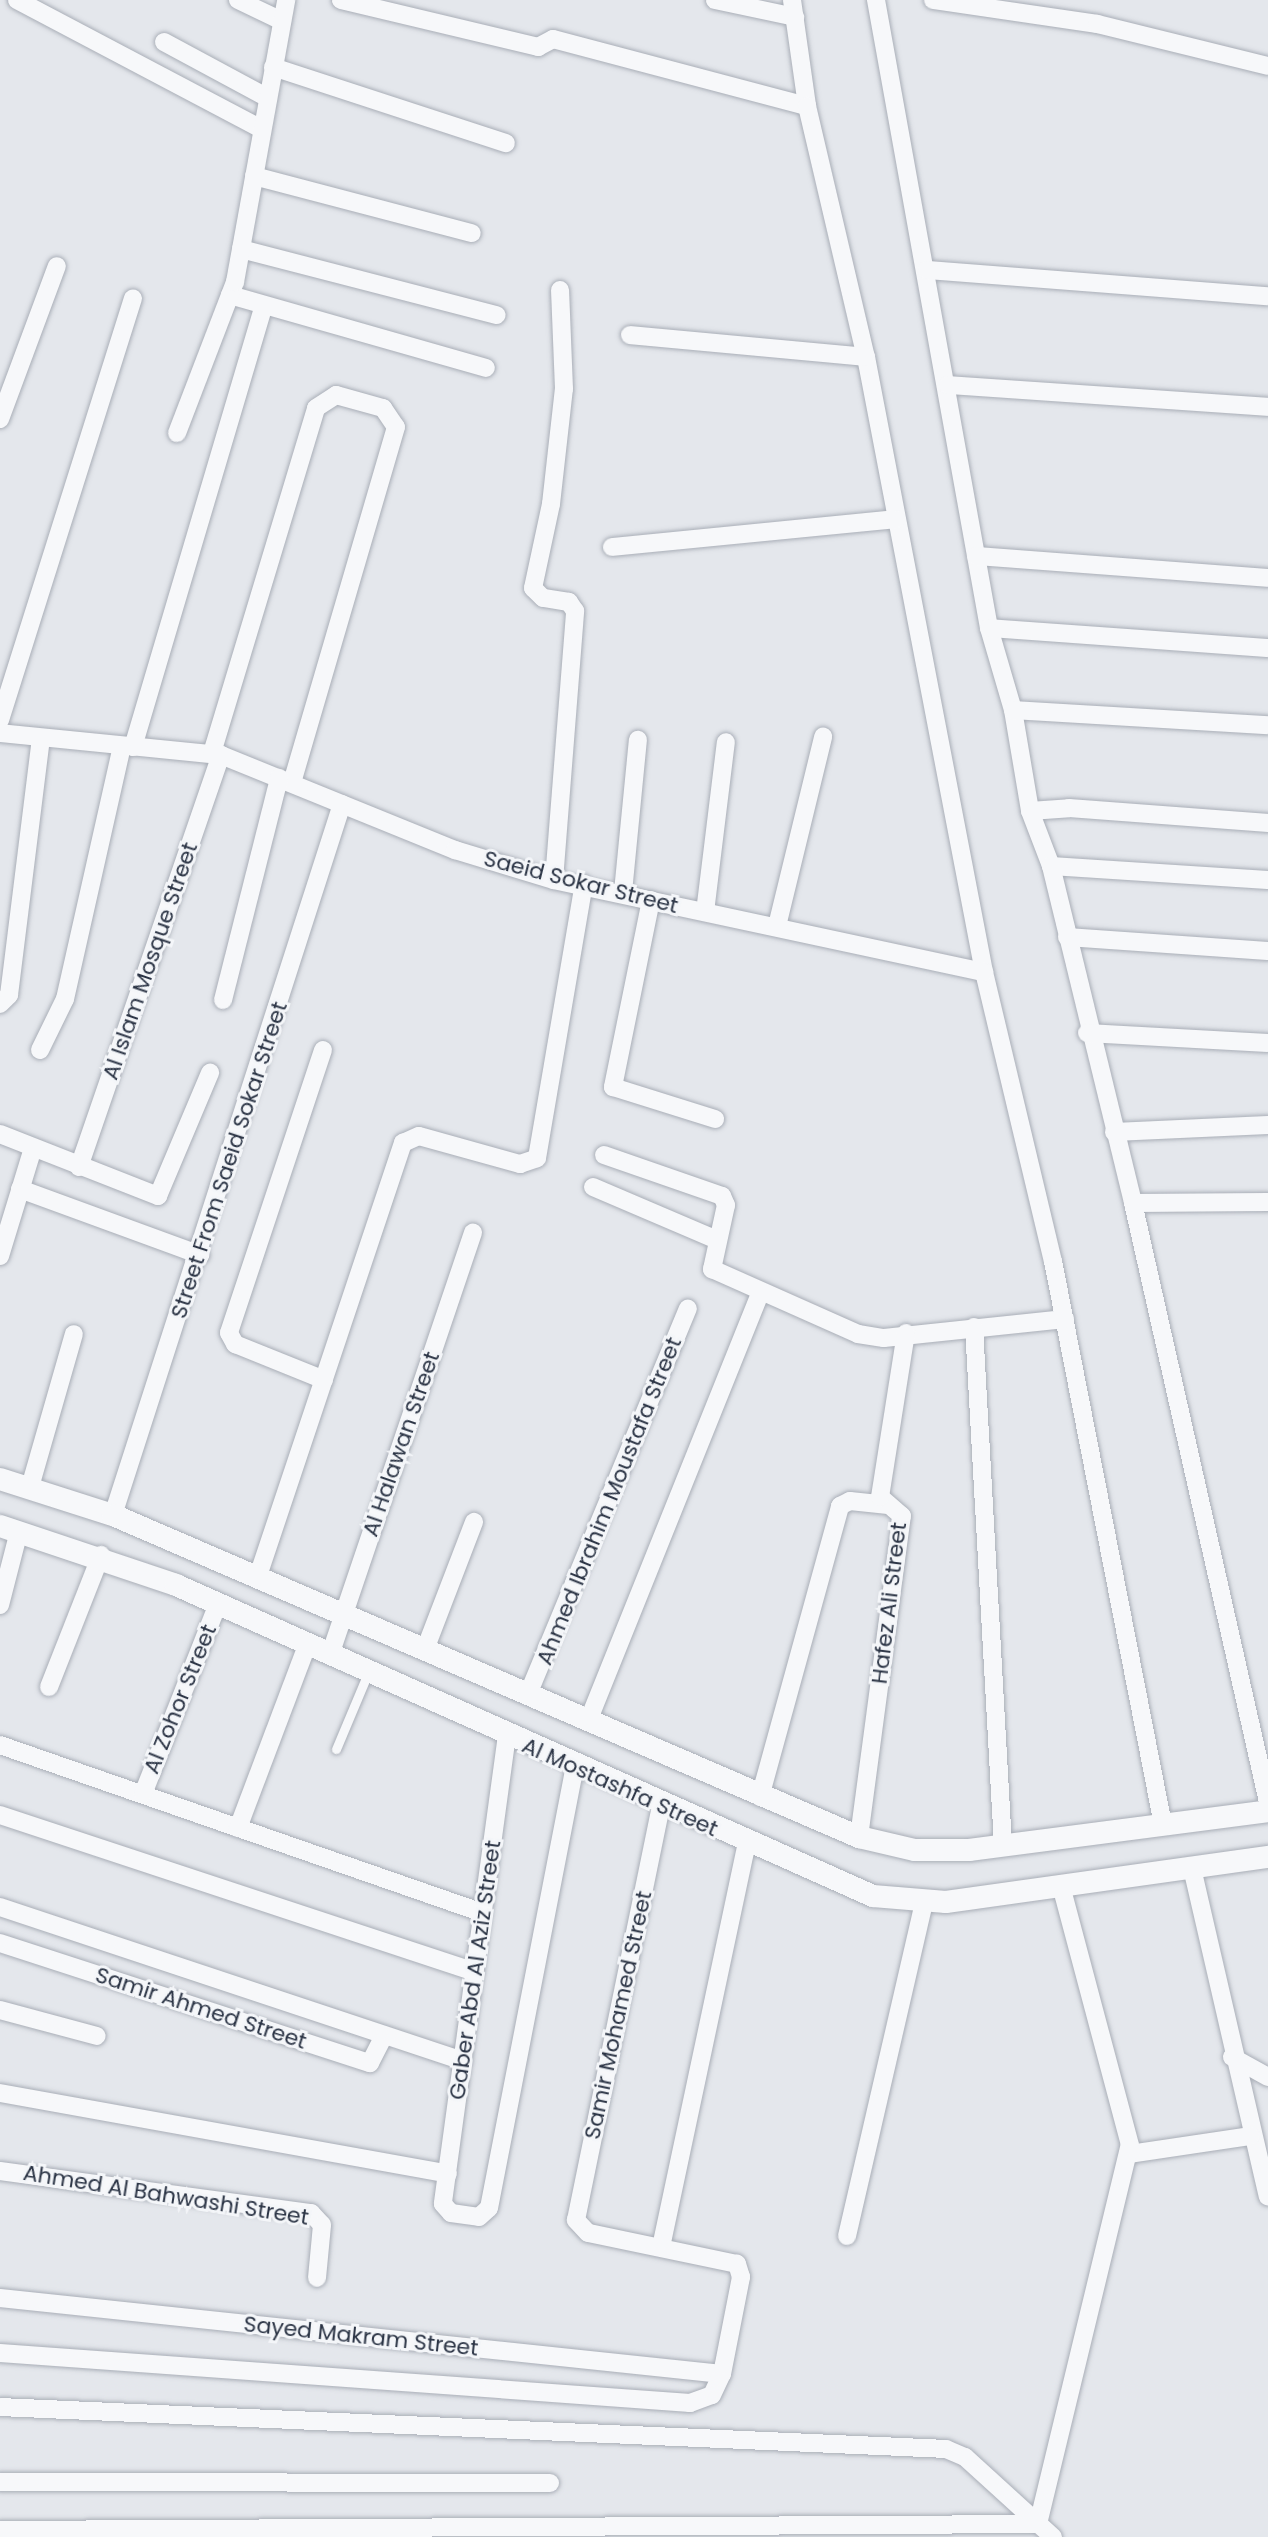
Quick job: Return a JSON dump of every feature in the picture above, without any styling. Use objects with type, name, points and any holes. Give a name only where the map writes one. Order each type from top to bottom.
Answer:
[{"type":"street","points":[[17,0],[262,129]]},
{"type":"street","points":[[238,0],[282,21]]},
{"type":"street","points":[[177,433],[230,295],[286,0]]},
{"type":"street","points":[[341,0],[538,47],[553,39],[807,106]]},
{"type":"street","points":[[715,0],[794,8],[807,106],[866,357],[984,972],[1065,1319],[1163,1825]]},
{"type":"street","points":[[876,0],[948,385],[989,628],[1013,710],[1030,811],[1051,866],[1087,1033],[1133,1203],[1268,1802]]},
{"type":"street","points":[[933,0],[1097,24],[1268,66]]},
{"type":"street","points":[[164,42],[266,97]]},
{"type":"street","points":[[273,67],[506,143]]},
{"type":"street","points":[[254,176],[472,233]]},
{"type":"street","points":[[241,249],[497,315]]},
{"type":"street","points":[[0,419],[57,266]]},
{"type":"street","points":[[927,270],[1268,296]]},
{"type":"street","points":[[554,880],[575,611],[533,588],[551,504],[564,389],[560,290]]},
{"type":"street","points":[[230,295],[486,368]]},
{"type":"street","points":[[0,720],[133,299]]},
{"type":"street","points":[[40,1050],[65,999],[127,746],[264,306]]},
{"type":"street","points":[[630,335],[866,357]]},
{"type":"street","points":[[948,385],[1268,407]]},
{"type":"street","name":"Al Islam Mosque Street","points":[[79,1167],[216,754],[316,408],[336,395],[383,408],[396,427],[286,780]]},
{"type":"street","points":[[612,547],[896,519]]},
{"type":"street","points":[[976,556],[1268,578]]},
{"type":"street","points":[[989,628],[1268,648]]},
{"type":"street","points":[[1013,710],[1268,725]]},
{"type":"street","name":"Saeid Sokar Street","points":[[0,733],[216,754],[455,850],[554,880],[623,892],[984,972]]},
{"type":"street","points":[[777,926],[823,737]]},
{"type":"street","points":[[0,1004],[9,995],[41,738]]},
{"type":"street","points":[[623,892],[638,740]]},
{"type":"street","points":[[705,912],[726,742]]},
{"type":"street","points":[[223,1000],[286,780]]},
{"type":"street","name":"Street From Saeid Sokar Street","points":[[113,1515],[200,1255],[342,804]]},
{"type":"street","points":[[1030,811],[1069,808],[1268,823]]},
{"type":"street","points":[[1051,866],[1268,880]]},
{"type":"street","points":[[258,1576],[403,1143],[419,1136],[520,1164],[537,1158],[584,884]]},
{"type":"street","points":[[651,900],[613,1087],[715,1119]]},
{"type":"street","points":[[1067,937],[1268,951]]},
{"type":"street","points":[[1087,1033],[1268,1043]]},
{"type":"street","points":[[323,1050],[229,1340],[324,1380]]},
{"type":"street","points":[[0,1134],[79,1167],[161,1194],[210,1073]]},
{"type":"street","points":[[1114,1132],[1268,1125]]},
{"type":"street","points":[[0,1256],[4,1228],[33,1148]]},
{"type":"street","points":[[604,1155],[719,1194],[726,1205],[715,1239],[712,1269],[858,1334],[906,1333],[1065,1319]]},
{"type":"street","points":[[593,1187],[715,1239]]},
{"type":"street","points":[[20,1189],[200,1255]]},
{"type":"street","points":[[1133,1203],[1268,1202]]},
{"type":"street","name":"Al Halawan Street","points":[[330,1655],[473,1233]]},
{"type":"street","points":[[589,1719],[761,1291]]},
{"type":"street","name":"Ahmed Ibrahim Moustafa Street","points":[[529,1692],[688,1309]]},
{"type":"street","points":[[974,1327],[1003,1846]]},
{"type":"street","name":"Hafez Ali Street","points":[[859,1837],[902,1516],[880,1497],[906,1333]]},
{"type":"street","points":[[30,1487],[74,1334]]},
{"type":"street","points":[[0,1479],[113,1515],[345,1612],[760,1797],[859,1837],[915,1850],[1003,1846],[1268,1811]]},
{"type":"street","points":[[760,1797],[840,1506],[850,1501],[886,1505]]},
{"type":"street","points":[[426,1647],[474,1522]]},
{"type":"street","points":[[0,1605],[10,1528]]},
{"type":"street","name":"Al Mostashfa Street","points":[[10,1528],[101,1555],[218,1604],[841,1887],[924,1903],[1268,1857]]},
{"type":"street","points":[[49,1687],[101,1555]]},
{"type":"street","name":"Al Zohor Street","points":[[143,1794],[218,1604]]},
{"type":"street","points":[[238,1828],[307,1645]]},
{"type":"street","name":"Gaber Abd Al Aziz Street","points":[[507,1735],[443,2204],[451,2213],[479,2217],[489,2208],[575,1766]]},
{"type":"street","points":[[0,1745],[483,1913]]},
{"type":"street","name":"Samir Mohamed Street","points":[[661,1805],[578,2225],[588,2233],[661,2247]]},
{"type":"street","points":[[0,1815],[475,1972]]},
{"type":"street","points":[[0,2353],[690,2403],[712,2395],[722,2374],[741,2268],[733,2261],[661,2247],[747,1844]]},
{"type":"street","points":[[1192,1868],[1232,2057],[1268,2196]]},
{"type":"street","points":[[1038,2524],[1129,2154],[1130,2132],[1061,1886]]},
{"type":"street","points":[[847,2236],[924,1903]]},
{"type":"street","points":[[0,1907],[463,2061]]},
{"type":"street","name":"Samir Ahmed Street","points":[[0,1943],[370,2063],[384,2035]]},
{"type":"street","points":[[0,2010],[97,2036]]},
{"type":"street","points":[[1232,2057],[1268,2077]]},
{"type":"street","points":[[0,2093],[448,2174]]},
{"type":"street","points":[[1129,2154],[1251,2136]]},
{"type":"street","name":"Ahmed Al Bahwashi Street","points":[[0,2171],[311,2213],[322,2225],[317,2278]]},
{"type":"street","name":"Sayed Makram Street","points":[[0,2298],[722,2374]]},
{"type":"street","points":[[0,2407],[946,2449],[974,2465],[1053,2537]]},
{"type":"street","points":[[0,2482],[550,2483]]},
{"type":"street","points":[[0,2530],[1038,2524]]},
{"type":"lane","points":[[336,1749],[368,1673]]}]
